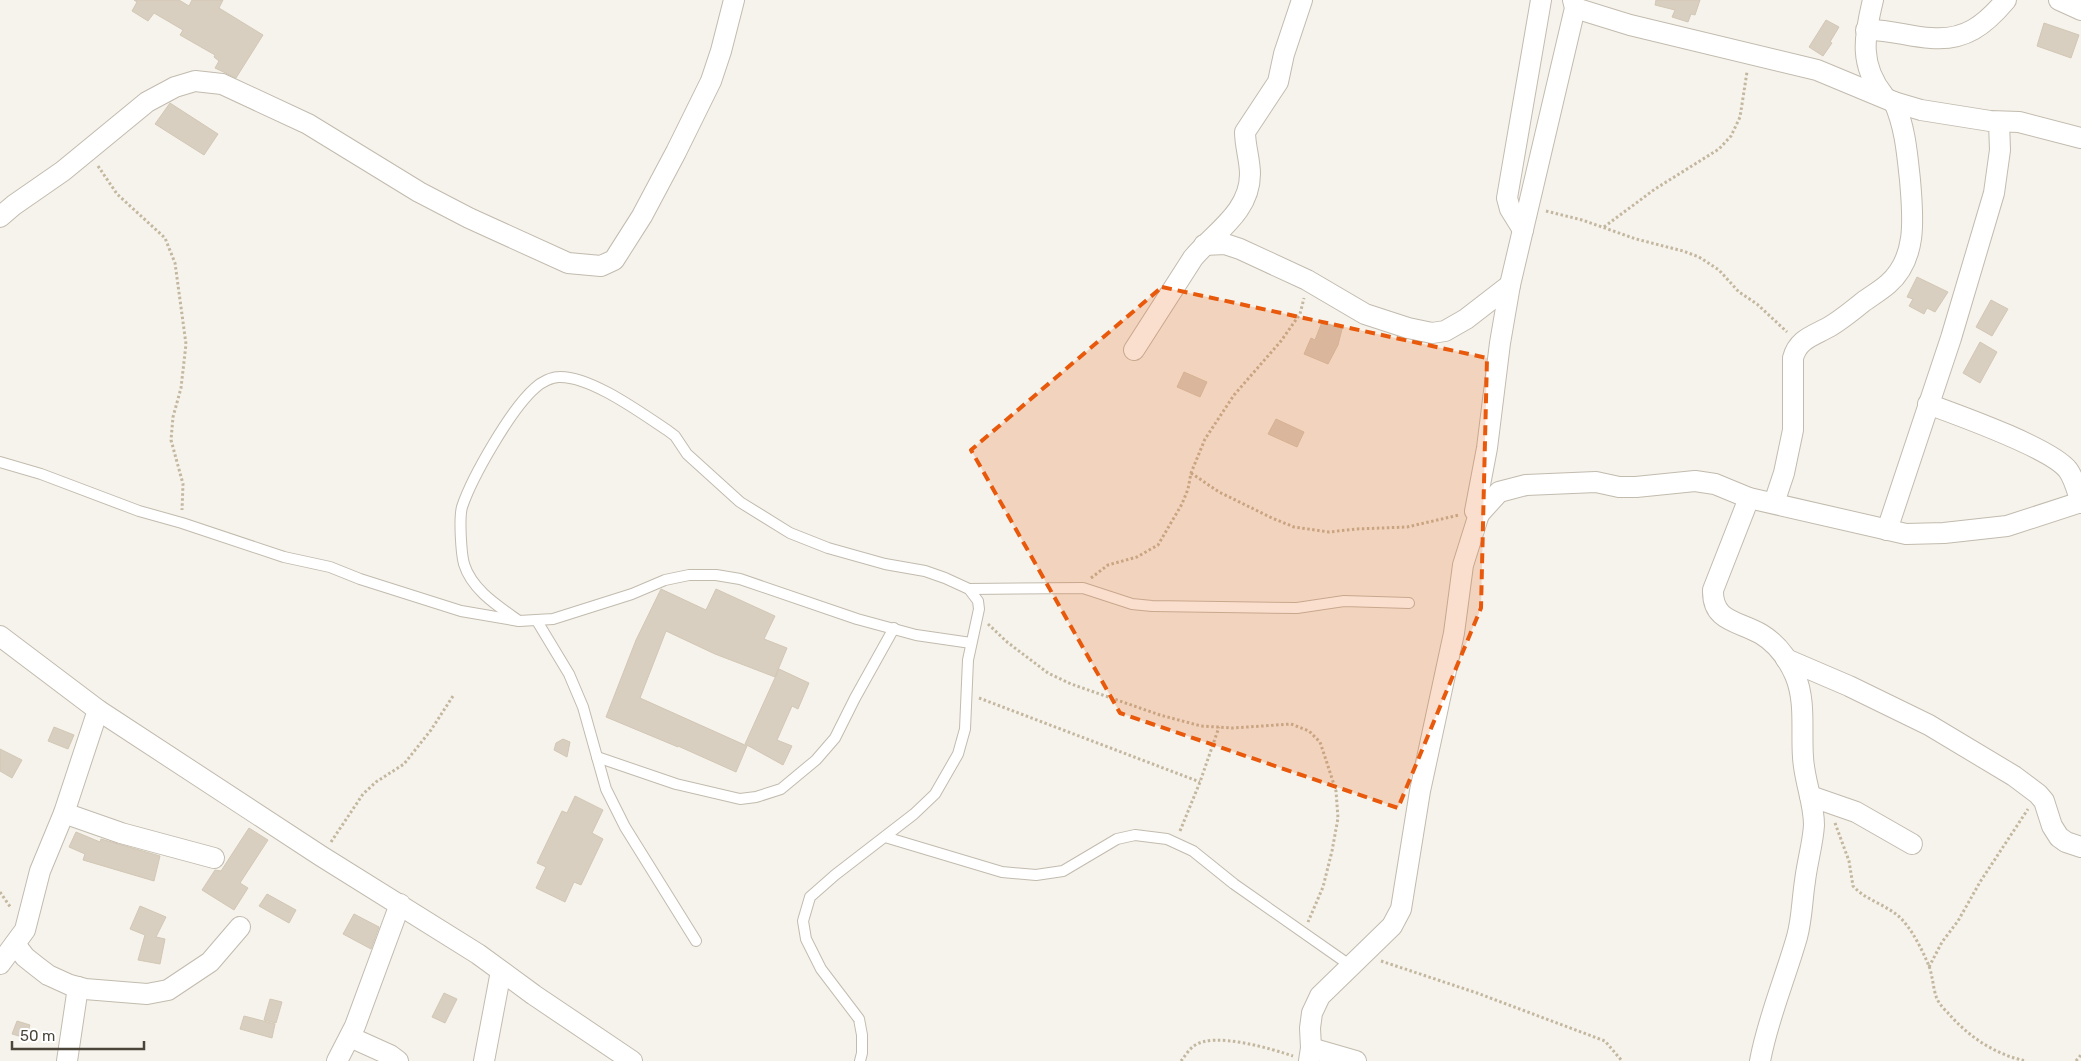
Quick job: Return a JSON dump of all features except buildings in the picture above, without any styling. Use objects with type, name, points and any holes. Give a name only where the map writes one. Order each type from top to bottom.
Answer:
[{"type":"street","points":[[0,217],[92,148],[147,102],[175,87],[195,81],[222,84],[308,124],[419,192],[469,218],[568,263],[600,266],[614,260],[642,216],[676,152],[711,81],[734,0]]},
{"type":"street","points":[[1134,350],[1182,274],[1204,245],[1232,219],[1248,193],[1250,173],[1245,132],[1278,82],[1284,54],[1302,0]]},
{"type":"street","points":[[1774,503],[1784,473],[1793,430],[1793,358],[1795,349],[1800,343],[1830,327],[1888,284],[1904,262],[1914,225],[1906,138],[1889,99],[1873,81],[1866,62],[1866,30],[1873,0]]},
{"type":"street","points":[[1866,30],[1894,31],[1930,38],[1959,36],[1973,31],[1982,25],[2006,0]]},
{"type":"street","points":[[2059,0],[2081,10]]},
{"type":"street","points":[[1523,230],[1510,209],[1507,198],[1539,1]]},
{"type":"street","points":[[1356,1061],[1309,1056],[1312,1013],[1320,996],[1392,926],[1401,909],[1420,791],[1454,633],[1463,565],[1477,512],[1488,448],[1500,343],[1510,285],[1574,4],[1630,25],[1818,70],[1921,110],[1999,122],[2019,122],[2081,138]]},
{"type":"street","points":[[1887,530],[1974,265],[1994,193],[2000,150],[1999,122]]},
{"type":"street","points":[[1204,245],[1225,244],[1240,249],[1307,280],[1365,314],[1380,320],[1432,333],[1445,331],[1466,319],[1510,285]]},
{"type":"street","points":[[1477,512],[1499,492],[1520,486],[1596,482],[1619,487],[1636,487],[1695,481],[1715,484],[1749,498],[1906,534],[1944,533],[2019,523],[2081,502],[2074,480],[2062,465],[2034,448],[1928,404]]},
{"type":"street","points":[[1749,498],[1713,590],[1713,600],[1717,611],[1723,617],[1763,635],[1782,652],[1795,674],[1801,693],[1803,759],[1816,798],[1813,832],[1804,884],[1802,916],[1797,937],[1765,1033],[1760,1061]]},
{"type":"street","points":[[0,636],[98,710],[321,856],[478,954],[534,996],[632,1061]]},
{"type":"street","points":[[1786,659],[1850,686],[1936,728],[2014,776],[2038,794],[2044,801],[2052,826],[2059,837],[2066,842],[2081,847]]},
{"type":"street","points":[[0,964],[25,930],[40,871],[64,813],[98,710]]},
{"type":"street","points":[[1816,798],[1856,812],[1912,844]]},
{"type":"street","points":[[64,813],[121,833],[214,858]]},
{"type":"street","points":[[337,1061],[350,1037],[400,904]]},
{"type":"street","points":[[15,944],[25,957],[41,970],[70,985],[140,994],[168,990],[210,962],[240,927]]},
{"type":"street","points":[[484,1061],[501,971]]},
{"type":"street","points":[[67,1061],[78,987]]},
{"type":"street","points":[[350,1037],[398,1061]]},
{"type":"lane","points":[[519,621],[484,596],[465,567],[461,509],[475,476],[512,415],[536,387],[558,377],[569,378],[605,390],[668,430],[675,436],[688,454],[740,502],[790,533],[828,548],[885,564],[925,571],[969,589],[1083,588],[1132,604],[1152,606],[1297,608],[1344,601],[1408,603]]},
{"type":"lane","points":[[0,462],[41,474],[139,511],[182,523],[284,557],[330,567],[360,579],[460,611],[519,621],[553,619],[632,594],[665,580],[689,576],[716,575],[740,579],[857,619],[916,635],[971,643]]},
{"type":"lane","points":[[860,1061],[862,1035],[859,1020],[821,969],[806,939],[803,921],[810,896],[834,875],[914,814],[935,794],[958,754],[965,729],[971,643],[979,615],[978,601],[969,589]]},
{"type":"lane","points":[[537,621],[569,674],[583,708],[606,788],[625,827],[696,941]]},
{"type":"lane","points":[[597,757],[676,784],[740,799],[756,797],[780,788],[816,760],[835,738],[854,698],[894,628]]},
{"type":"lane","points":[[885,836],[1002,872],[1036,875],[1063,871],[1117,840],[1135,835],[1167,840],[1193,852],[1234,884],[1304,932],[1356,961]]},
{"type":"path","points":[[1604,227],[1655,188],[1719,149],[1731,136],[1740,116],[1749,54]]},
{"type":"path","points":[[92,148],[98,167],[110,186],[165,238],[175,263],[186,344],[181,388],[173,417],[171,440],[183,484],[182,523]]},
{"type":"path","points":[[1528,207],[1558,213],[1636,239],[1683,251],[1709,262],[1739,292],[1757,304],[1800,343]]},
{"type":"path","points":[[1077,589],[1108,565],[1137,557],[1158,545],[1182,504],[1188,489],[1191,473],[1205,439],[1234,395],[1281,341],[1300,314],[1307,280]]},
{"type":"path","points":[[1191,473],[1219,492],[1272,518],[1294,527],[1329,532],[1356,529],[1407,528],[1477,512]]},
{"type":"path","points":[[979,615],[1007,642],[1048,673],[1071,684],[1160,715],[1201,726],[1233,728],[1291,724],[1309,731],[1320,742],[1336,791],[1338,818],[1323,887],[1304,932]]},
{"type":"path","points":[[967,693],[1200,782]]},
{"type":"path","points":[[321,856],[363,794],[376,782],[404,764],[431,730],[453,696]]},
{"type":"path","points":[[1175,843],[1200,782],[1219,727]]},
{"type":"path","points":[[1929,967],[1942,942],[1958,921],[1980,882],[2038,794]]},
{"type":"path","points":[[1816,798],[1830,812],[1850,861],[1853,886],[1869,899],[1893,912],[1904,922],[1929,967],[1938,1002],[1973,1037],[1990,1048],[2012,1058],[2026,1061]]},
{"type":"path","points":[[1356,961],[1478,993],[1605,1041],[1622,1061]]},
{"type":"path","points":[[1181,1061],[1194,1046],[1206,1041],[1222,1040],[1309,1056]]},
{"type":"path","points":[[2076,1061],[2081,1055]]},
{"type":"highlighted area","points":[[1162,287],[1487,358],[1481,608],[1398,808],[1120,713],[971,450]]}]
